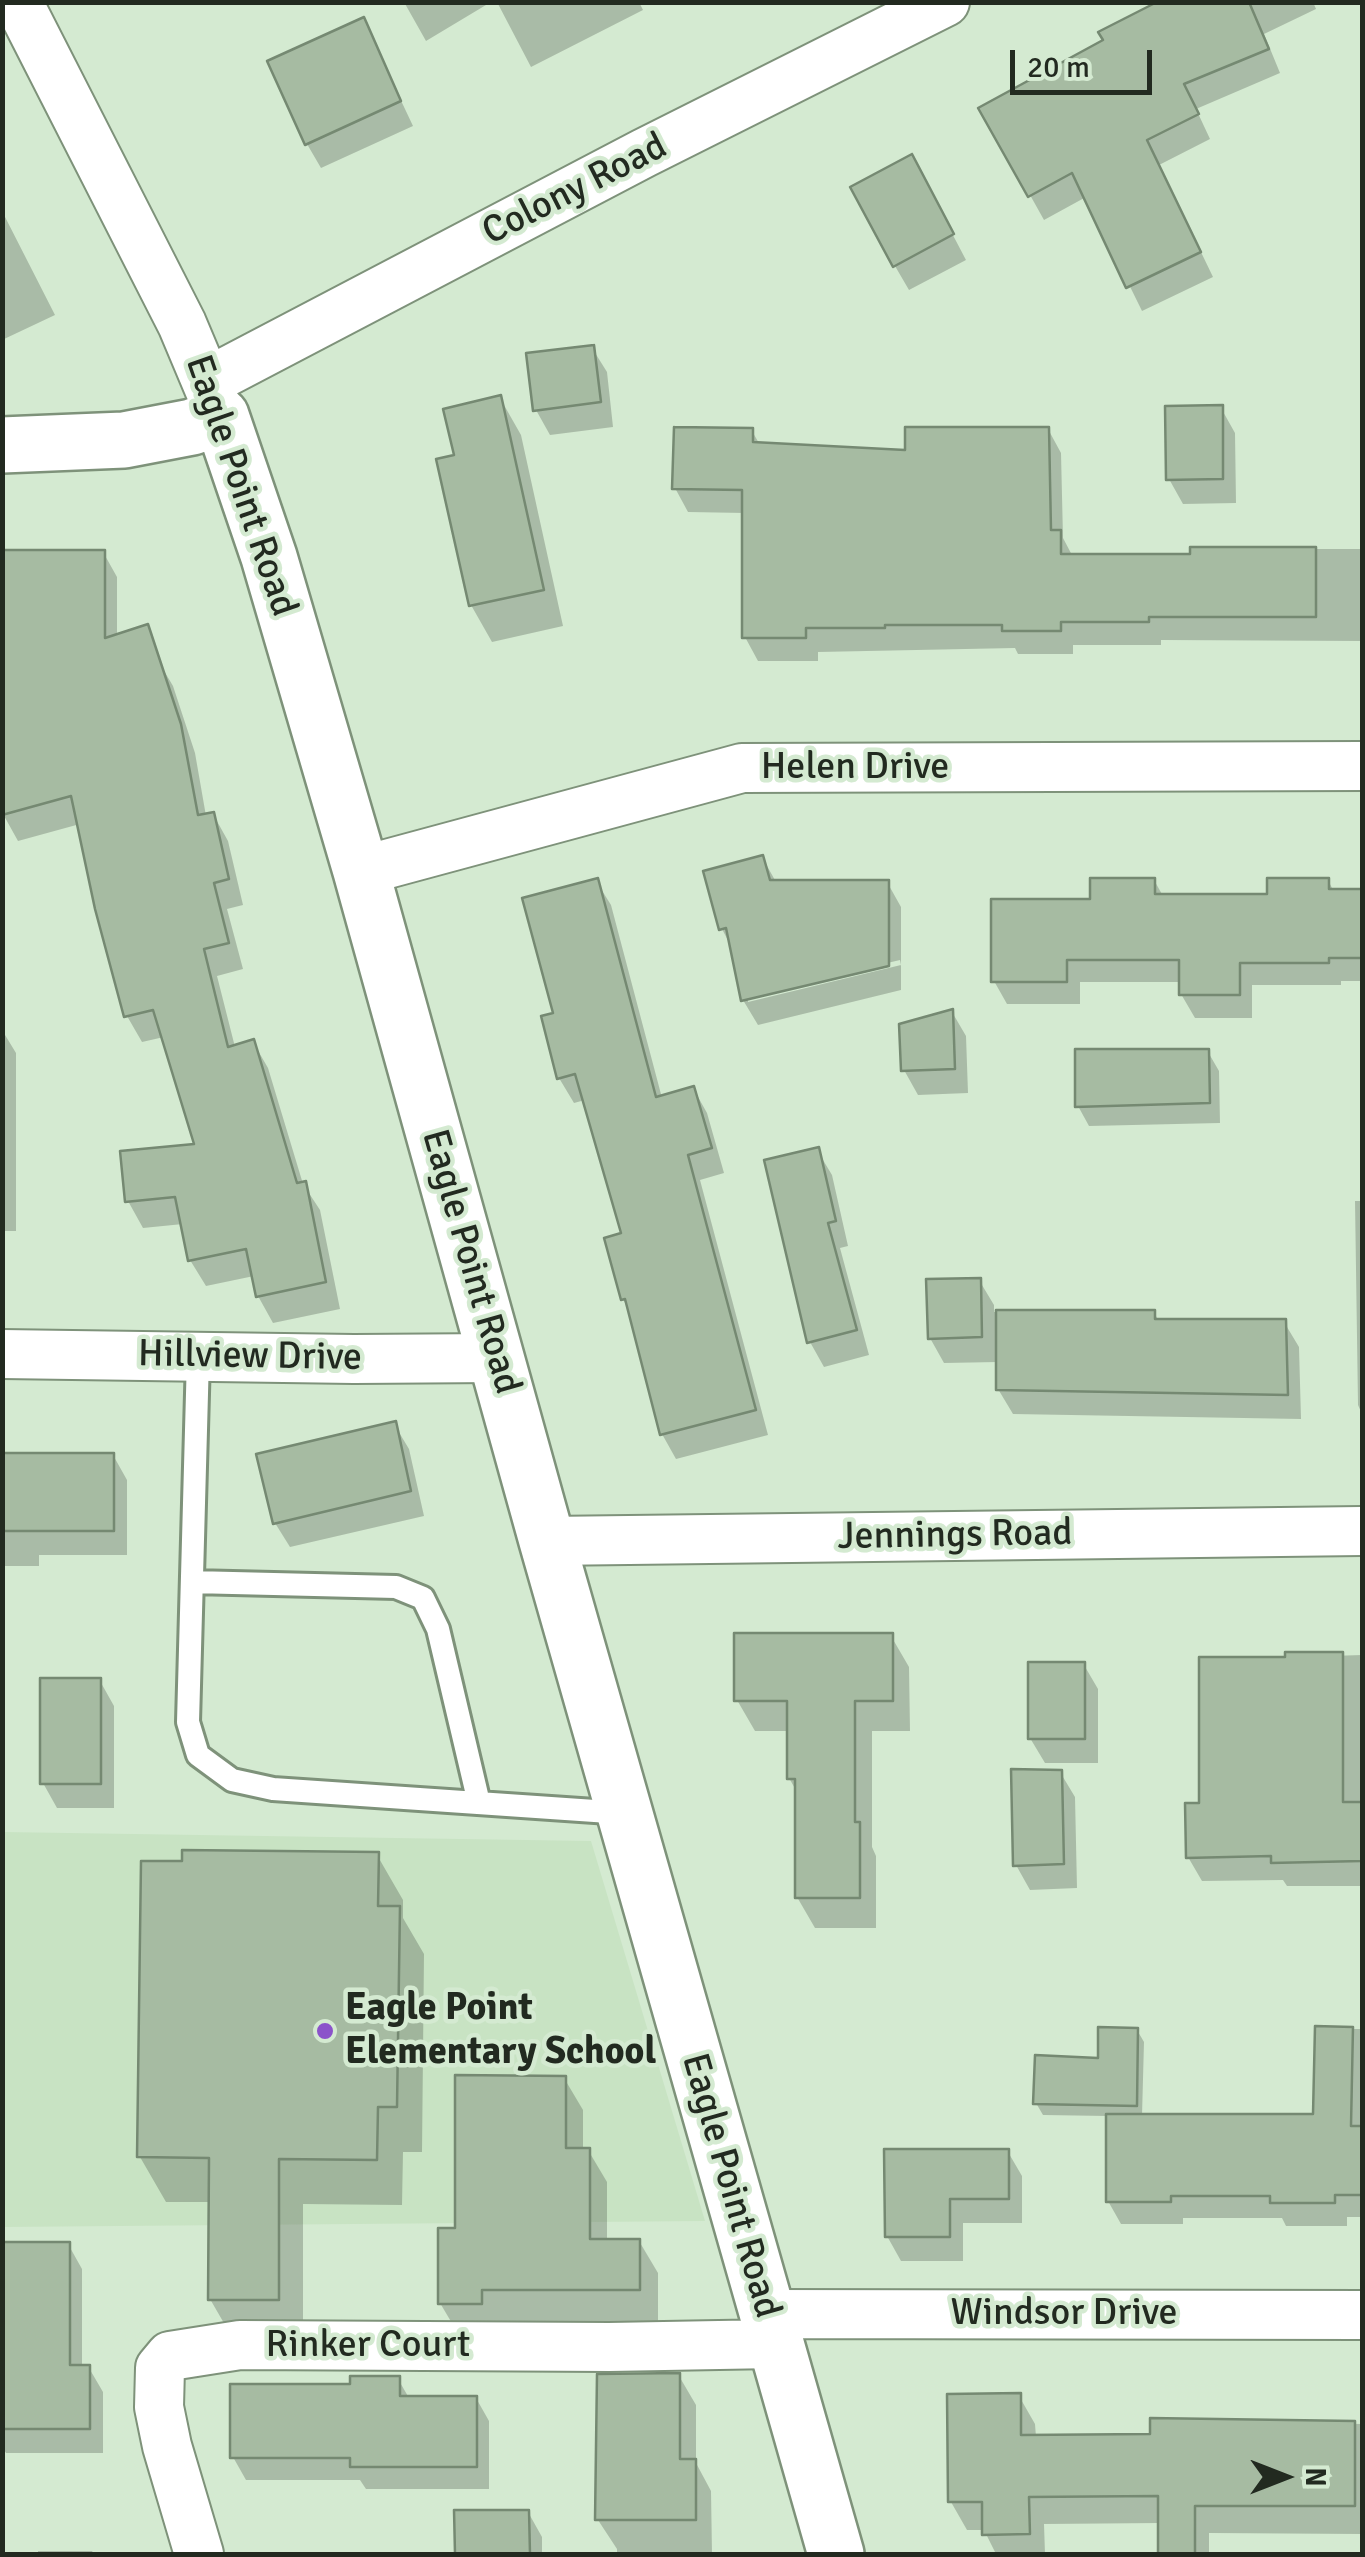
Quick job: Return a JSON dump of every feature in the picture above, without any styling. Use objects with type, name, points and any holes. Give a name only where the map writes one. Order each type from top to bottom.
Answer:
[{"type":"street","name":"Eagle Point Road","points":[[18,2],[182,324],[214,399],[269,557],[836,2554]]},
{"type":"street","name":"Colony Road","points":[[2,444],[124,440],[192,427],[214,399],[644,153],[945,2]]},
{"type":"street","name":"Helen Drive","points":[[360,871],[742,768],[1362,766]]},
{"type":"street","name":"Hillview Drive","points":[[2,1354],[496,1358]]},
{"type":"street","name":"Jennings Road","points":[[547,1541],[1362,1531]]},
{"type":"street","name":"Windsor Drive","points":[[770,2329],[1362,2315]]},
{"type":"street","name":"Rinker Court","points":[[199,2554],[166,2446],[160,2407],[160,2368],[170,2356],[240,2346],[610,2347],[770,2329]]},
{"type":"lane","points":[[198,1357],[188,1722],[198,1755],[232,1780],[273,1789],[624,1813]]},
{"type":"lane","points":[[192,1582],[396,1587],[424,1598],[438,1628],[479,1804]]},
{"type":"shaded area","name":"Eagle Point Elementary School","points":[[3,1832],[591,1841],[705,2221],[3,2227]]},
{"type":"building","points":[[1157,2],[1249,2],[1269,49],[1184,84],[1199,114],[1147,140],[1201,252],[1126,288],[1072,173],[1028,197],[978,108],[1103,40],[1098,32]]},
{"type":"building","points":[[364,17],[401,101],[305,145],[267,61]]},
{"type":"building","points":[[912,154],[954,234],[893,267],[850,187]]},
{"type":"building","points":[[594,345],[601,402],[533,411],[526,353]]},
{"type":"building","points":[[501,395],[544,590],[469,606],[436,459],[454,455],[443,409]]},
{"type":"building","points":[[1223,405],[1223,479],[1166,480],[1165,406]]},
{"type":"building","points":[[674,427],[753,428],[753,442],[905,450],[905,427],[1049,427],[1051,530],[1061,530],[1061,554],[1190,554],[1190,547],[1316,547],[1316,617],[1149,617],[1149,622],[1061,622],[1061,631],[1002,631],[1002,625],[885,625],[806,628],[806,638],[742,638],[742,490],[672,489]]},
{"type":"building","points":[[2,550],[105,550],[105,638],[148,624],[181,724],[198,815],[214,812],[229,879],[214,883],[229,943],[204,949],[228,1047],[254,1039],[297,1183],[306,1181],[326,1282],[256,1297],[246,1249],[188,1261],[175,1197],[125,1202],[120,1151],[194,1144],[153,1010],[124,1017],[95,909],[71,796],[2,815]]},
{"type":"building","points":[[763,855],[770,880],[889,880],[889,966],[741,1001],[726,928],[719,930],[703,871]]},
{"type":"building","points":[[598,878],[656,1097],[694,1086],[712,1148],[688,1155],[756,1410],[660,1435],[625,1299],[621,1300],[604,1238],[621,1233],[575,1074],[557,1079],[541,1016],[553,1013],[522,898]]},
{"type":"building","points":[[1090,878],[1155,878],[1155,894],[1267,894],[1267,878],[1329,878],[1329,889],[1362,889],[1362,958],[1329,958],[1329,963],[1240,963],[1240,995],[1179,995],[1179,960],[1067,960],[1067,982],[991,982],[991,899],[1090,899]]},
{"type":"building","points":[[953,1009],[955,1069],[901,1071],[899,1024]]},
{"type":"building","points":[[1075,1049],[1209,1049],[1210,1103],[1075,1107]]},
{"type":"building","points":[[819,1147],[836,1221],[828,1223],[857,1330],[807,1343],[764,1160]]},
{"type":"building","points":[[981,1278],[982,1337],[928,1339],[926,1279]]},
{"type":"building","points":[[996,1310],[1155,1310],[1155,1319],[1286,1319],[1288,1395],[996,1390]]},
{"type":"building","points":[[396,1421],[411,1491],[273,1524],[256,1454]]},
{"type":"building","points":[[2,1453],[114,1453],[114,1531],[2,1531]]},
{"type":"building","points":[[734,1633],[893,1633],[893,1701],[855,1701],[855,1822],[860,1822],[860,1898],[795,1898],[795,1779],[787,1779],[787,1701],[734,1701]]},
{"type":"building","points":[[1285,1652],[1343,1652],[1343,1802],[1362,1802],[1362,1861],[1271,1863],[1271,1856],[1186,1858],[1185,1803],[1199,1803],[1199,1657],[1285,1657]]},
{"type":"building","points":[[1028,1662],[1085,1662],[1085,1739],[1028,1739]]},
{"type":"building","points":[[40,1678],[101,1678],[101,1784],[40,1784]]},
{"type":"building","points":[[1011,1769],[1062,1770],[1064,1864],[1013,1866]]},
{"type":"building","points":[[182,1850],[379,1852],[378,1906],[400,1906],[397,2107],[378,2107],[377,2160],[279,2159],[279,2300],[208,2300],[209,2158],[137,2157],[141,1861],[182,1861]]},
{"type":"building","points":[[1315,2026],[1353,2027],[1351,2126],[1362,2126],[1362,2195],[1335,2195],[1335,2203],[1270,2203],[1270,2196],[1171,2196],[1171,2202],[1106,2202],[1106,2114],[1313,2114]]},
{"type":"building","points":[[1098,2027],[1138,2028],[1137,2106],[1033,2104],[1035,2055],[1098,2058]]},
{"type":"building","points":[[455,2075],[566,2076],[566,2148],[590,2148],[590,2239],[640,2239],[640,2290],[482,2290],[482,2304],[438,2304],[438,2228],[455,2228]]},
{"type":"building","points":[[884,2149],[1009,2149],[1009,2199],[950,2199],[950,2237],[885,2237]]},
{"type":"building","points":[[2,2242],[70,2242],[70,2365],[90,2365],[90,2429],[2,2429]]},
{"type":"building","points":[[680,2373],[680,2459],[696,2459],[696,2520],[595,2520],[597,2374]]},
{"type":"building","points":[[350,2376],[400,2376],[400,2396],[477,2396],[477,2467],[350,2467],[350,2458],[230,2458],[230,2384],[350,2384]]},
{"type":"building","points":[[1021,2393],[1021,2435],[1150,2434],[1150,2418],[1355,2421],[1355,2506],[1195,2506],[1195,2554],[1158,2554],[1158,2496],[1029,2497],[1030,2534],[982,2535],[982,2502],[948,2502],[947,2394]]},
{"type":"building","points":[[454,2510],[529,2510],[530,2554],[455,2554]]},
{"type":"place","name":"Eagle Point Elementary School","points":[[325,2031]]}]
